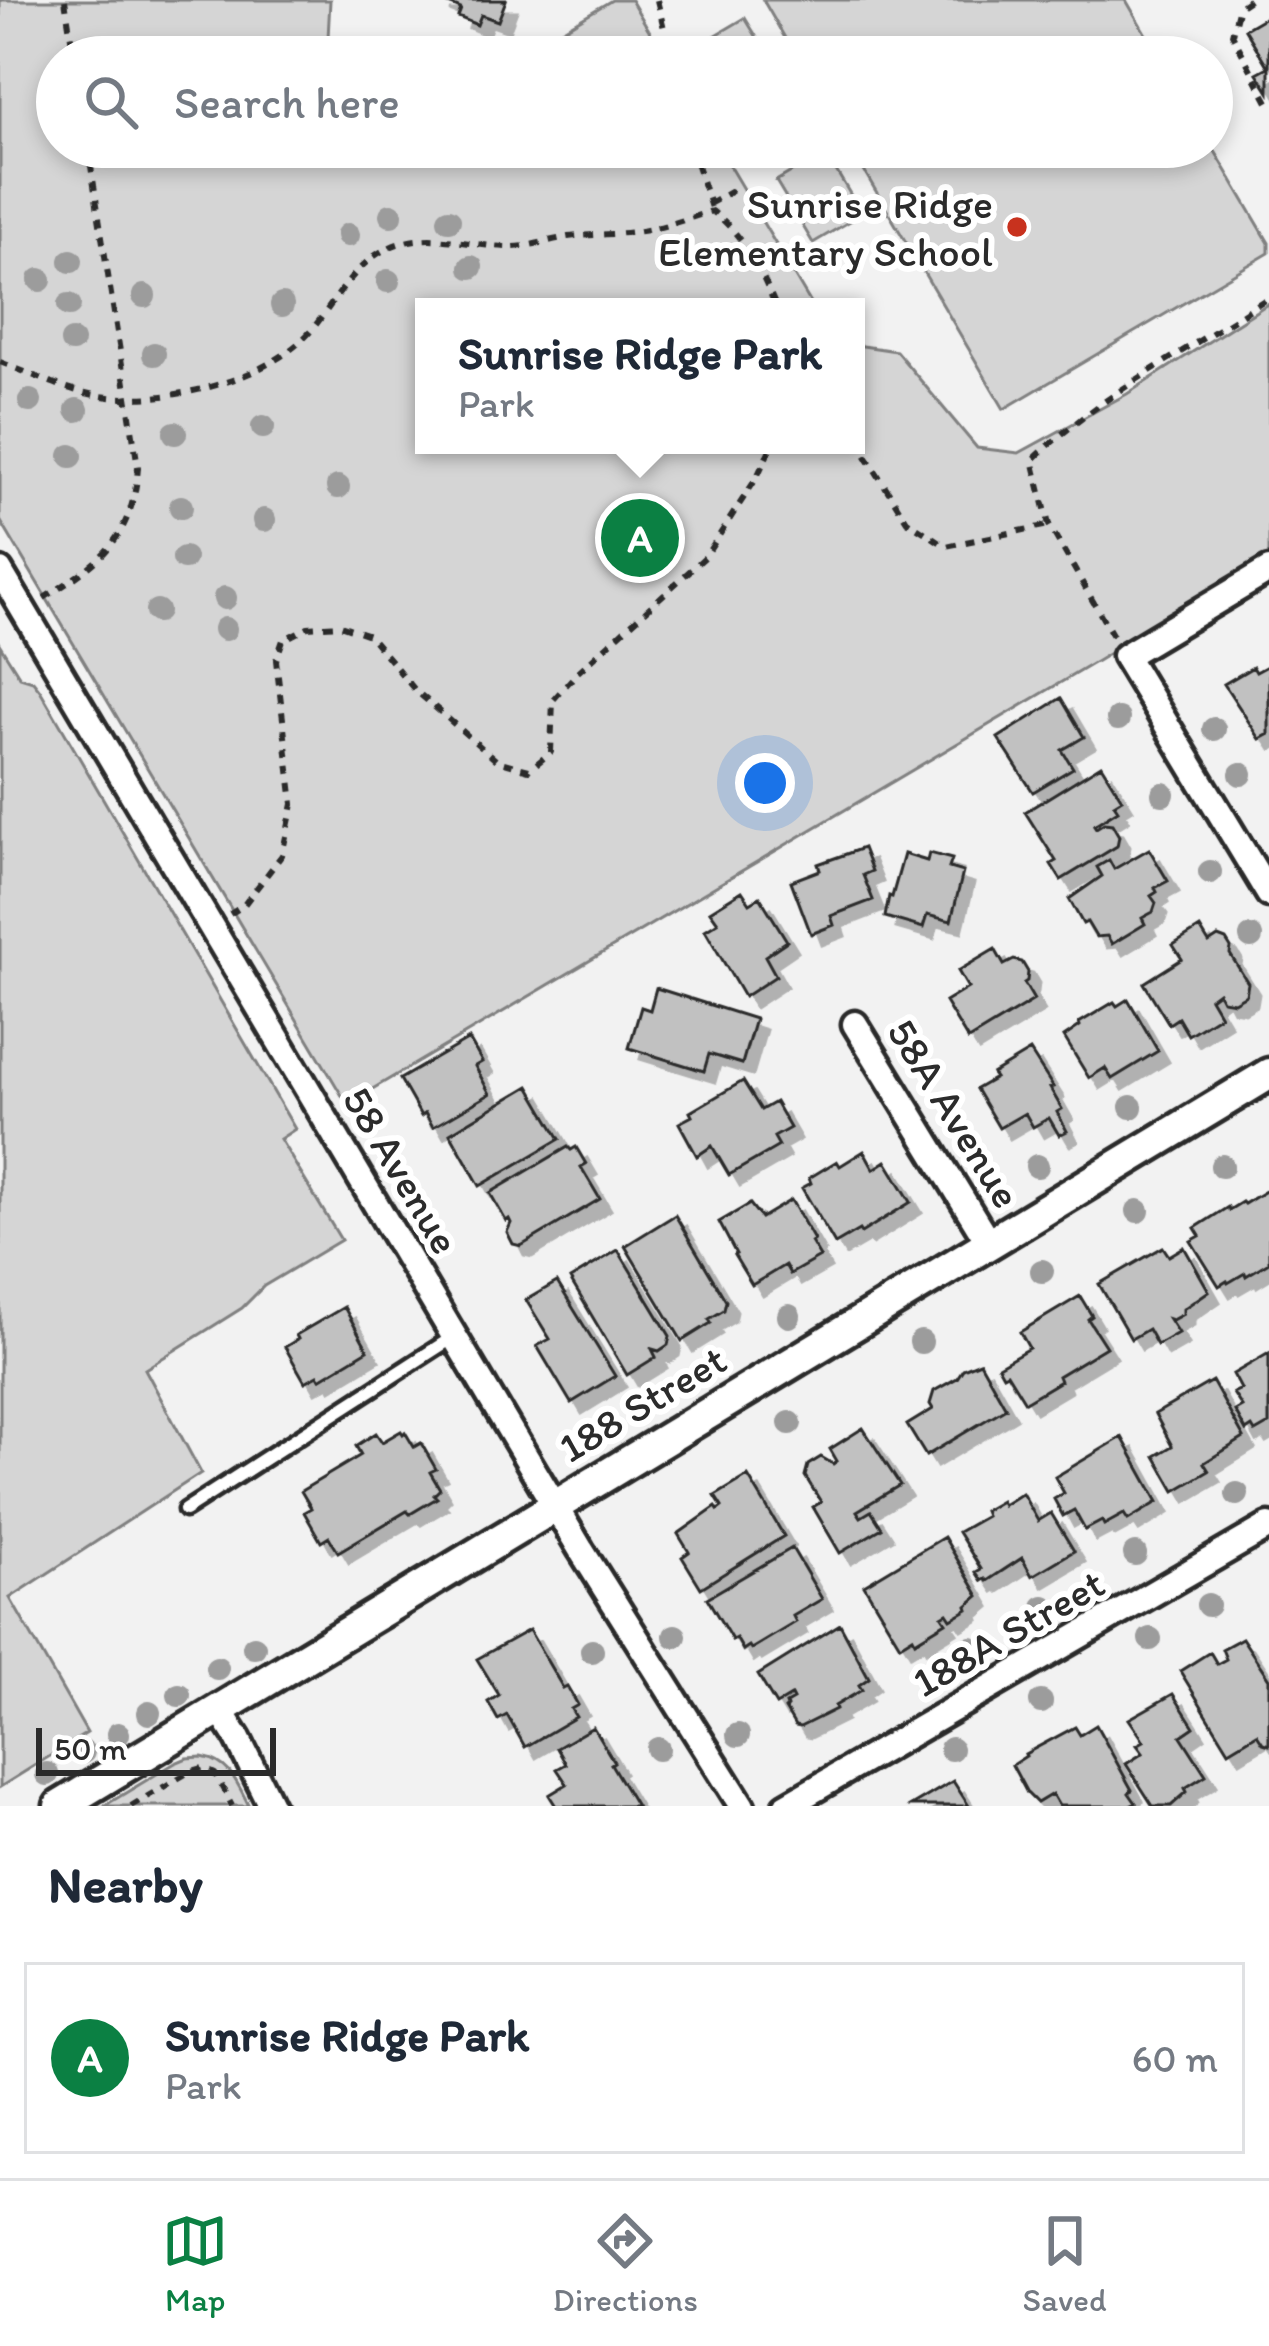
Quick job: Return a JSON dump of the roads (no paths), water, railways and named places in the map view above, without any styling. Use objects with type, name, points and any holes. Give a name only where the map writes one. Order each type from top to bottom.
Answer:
[{"type":"street","points":[[1269,570],[1120,648],[1269,894]]},
{"type":"street","name":"58 Avenue","points":[[0,571],[581,1550],[742,1806]]},
{"type":"street","name":"58A Avenue","points":[[855,1024],[989,1243]]},
{"type":"street","name":"188 Street","points":[[60,1806],[1269,1074]]},
{"type":"street","name":"188A Street","points":[[786,1806],[1269,1526]]},
{"type":"street","points":[[219,1709],[271,1806]]},
{"type":"lane","points":[[185,1510],[456,1336]]},
{"type":"place","name":"Sunrise Ridge Elementary School","points":[[1017,227]]},
{"type":"place","name":"Sunrise Ridge Park","points":[[640,538]]}]
